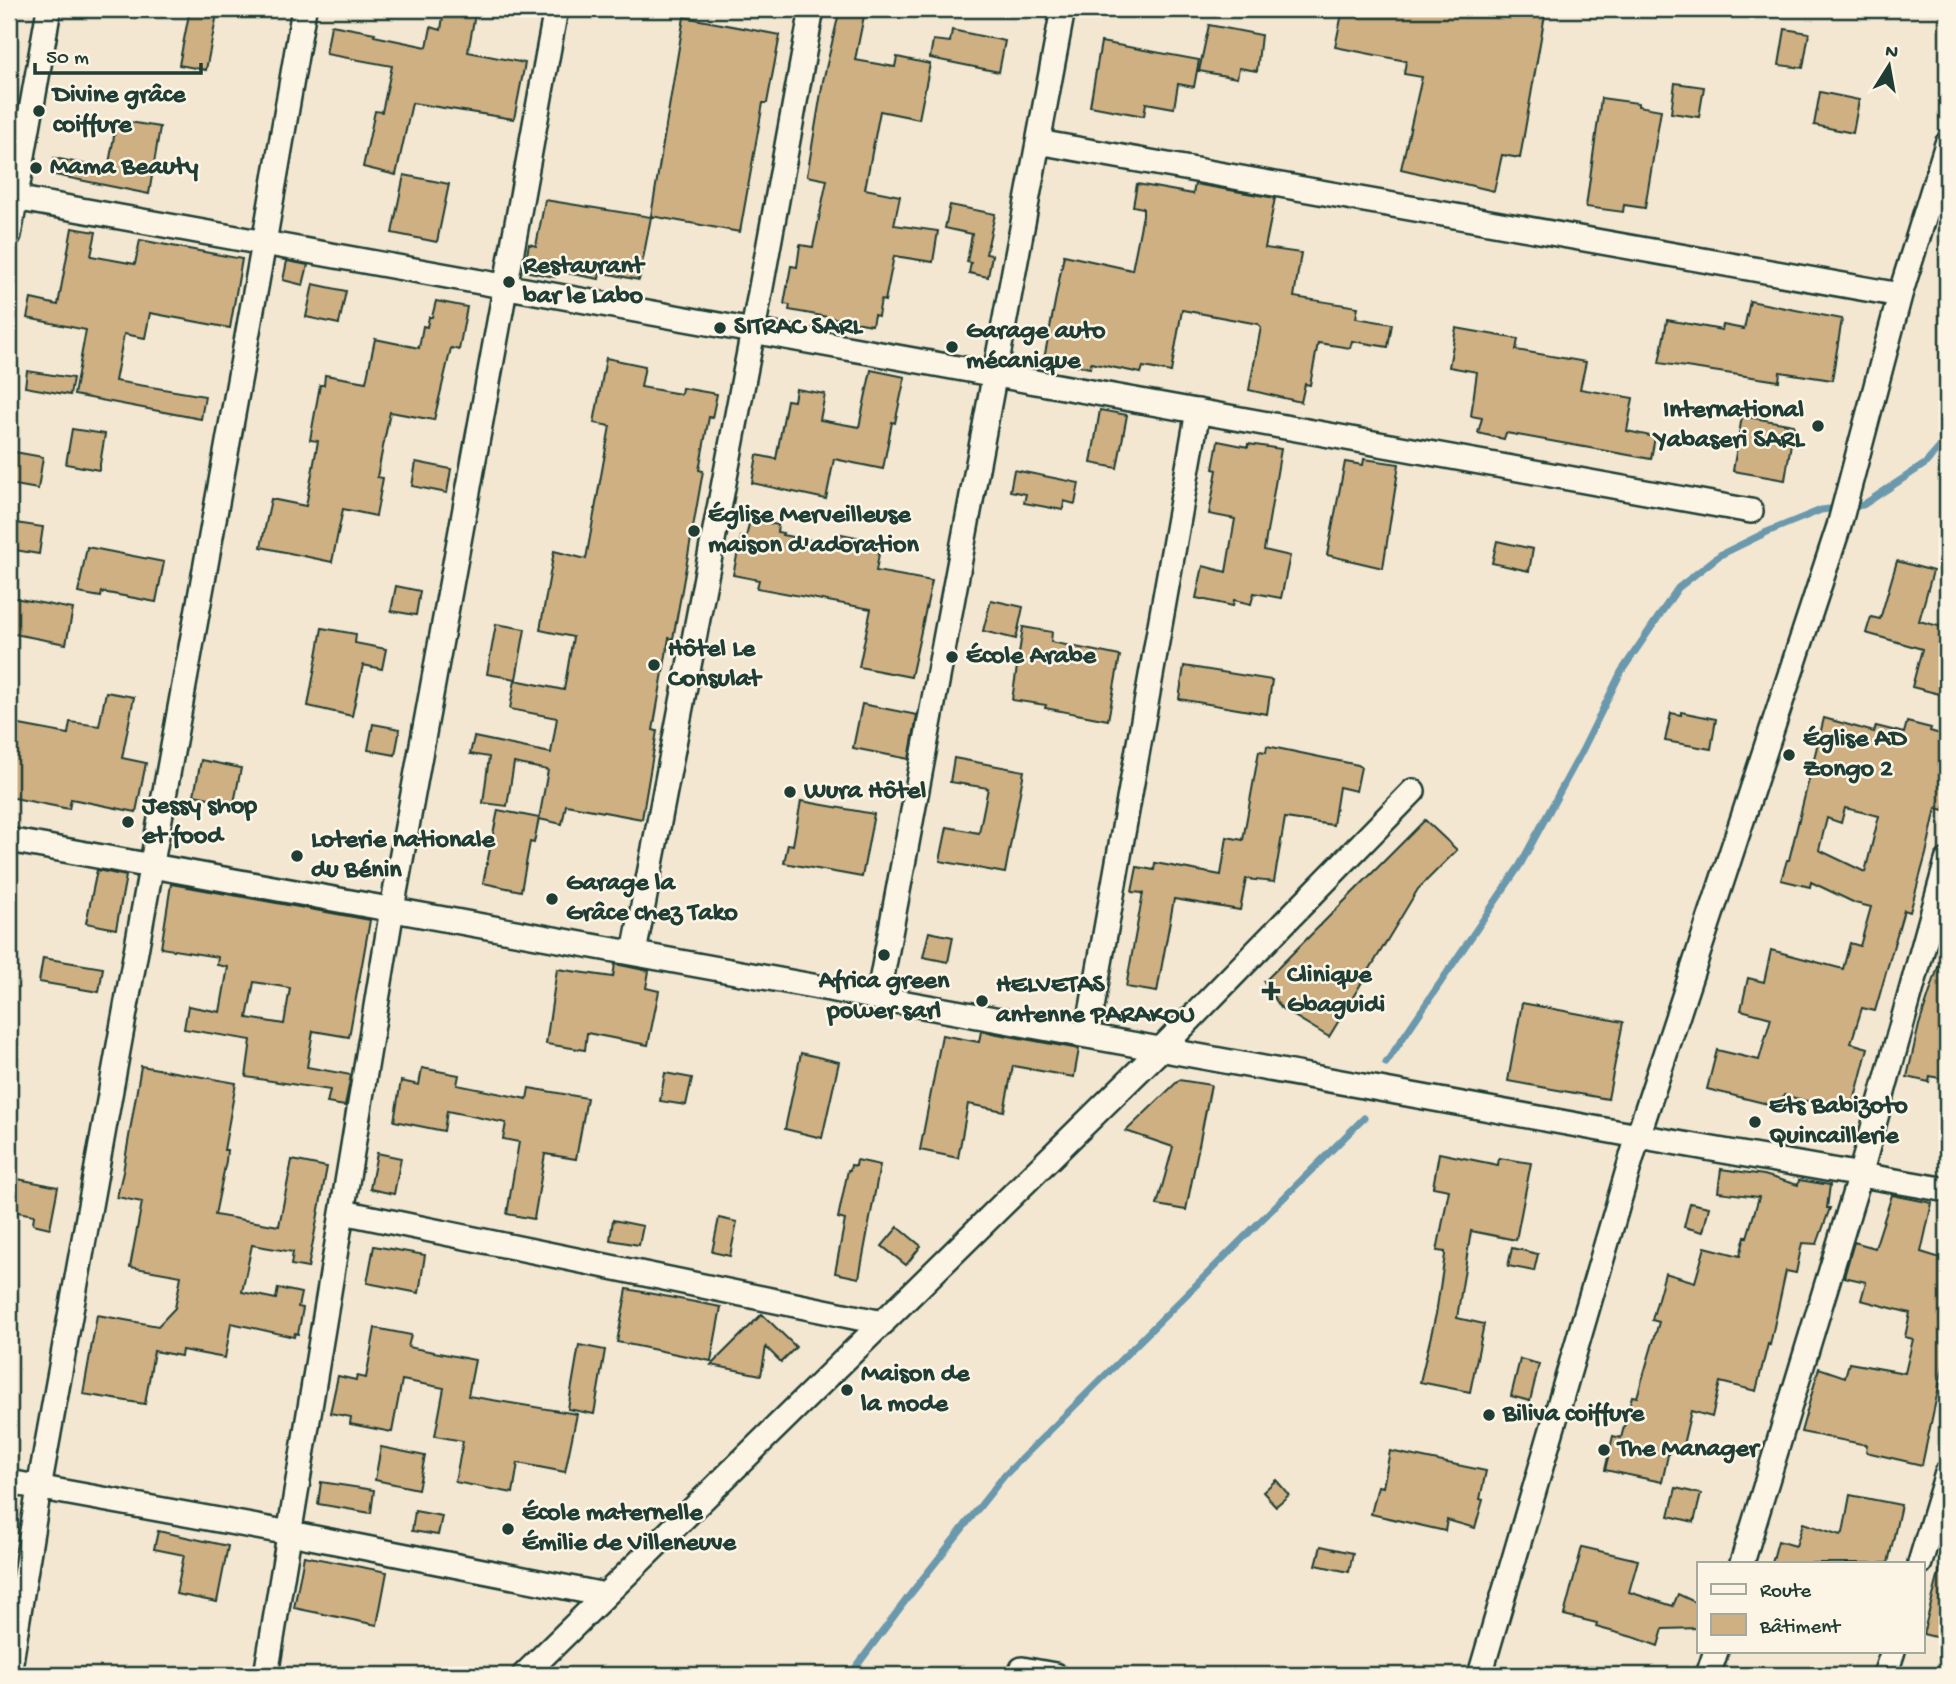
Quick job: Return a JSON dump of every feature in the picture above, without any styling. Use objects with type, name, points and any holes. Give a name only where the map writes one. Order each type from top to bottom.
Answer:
[{"type":"street","points":[[9,235],[12,198],[50,9]]},
{"type":"street","points":[[9,1674],[39,1488],[304,9]]},
{"type":"street","points":[[266,1675],[392,909],[556,9]]},
{"type":"street","points":[[634,953],[812,9]]},
{"type":"street","points":[[878,998],[1063,9]]},
{"type":"street","points":[[1038,142],[1900,295]]},
{"type":"street","points":[[1480,1675],[1637,1136],[1847,500],[1900,295],[1947,144]]},
{"type":"street","points":[[12,198],[1751,511]]},
{"type":"street","points":[[1087,1036],[1198,411]]},
{"type":"street","points":[[524,1675],[1161,1049],[1413,791]]},
{"type":"street","points":[[9,840],[1947,1190]]},
{"type":"street","points":[[1742,1562],[1860,1175],[1947,861]]},
{"type":"street","points":[[343,1212],[883,1323]]},
{"type":"street","points":[[1920,1562],[1947,1473]]},
{"type":"street","points":[[9,1482],[290,1533],[606,1595]]},
{"type":"street","points":[[1708,1675],[1716,1652]]},
{"type":"street","points":[[1885,1675],[1893,1652]]},
{"type":"street","points":[[1022,1669],[1055,1675]]},
{"type":"building","points":[[190,9],[218,9],[206,70],[179,65]]},
{"type":"building","points":[[444,9],[476,9],[468,52],[525,63],[514,119],[412,103],[396,175],[363,167],[375,111],[382,112],[392,66],[326,54],[331,25],[427,47],[431,27],[441,30]]},
{"type":"building","points":[[840,9],[865,11],[855,60],[895,67],[897,57],[930,64],[919,119],[880,111],[865,189],[900,196],[894,225],[938,231],[933,262],[894,256],[885,301],[881,300],[878,316],[874,315],[872,325],[789,310],[790,305],[784,304],[791,266],[797,267],[800,245],[813,247],[827,180],[807,176],[823,81]]},
{"type":"building","points":[[1343,9],[1546,9],[1520,158],[1502,155],[1494,191],[1401,169],[1422,77],[1404,74],[1406,61],[1335,47]]},
{"type":"building","points":[[684,17],[780,35],[767,103],[763,103],[740,232],[651,216]]},
{"type":"building","points":[[1209,25],[1261,35],[1257,71],[1239,68],[1237,78],[1199,71]]},
{"type":"building","points":[[1785,29],[1809,33],[1803,68],[1779,65]]},
{"type":"building","points":[[952,30],[1005,41],[999,72],[930,58],[933,40],[950,42]]},
{"type":"building","points":[[1101,42],[1199,60],[1194,87],[1178,84],[1174,108],[1146,103],[1144,116],[1090,106]]},
{"type":"building","points":[[1675,83],[1704,87],[1699,117],[1671,113]]},
{"type":"building","points":[[1820,92],[1859,100],[1853,133],[1814,125]]},
{"type":"building","points":[[1601,98],[1638,103],[1638,106],[1661,110],[1645,208],[1624,205],[1623,212],[1586,207]]},
{"type":"building","points":[[117,120],[160,127],[149,194],[50,174],[54,158],[108,169]]},
{"type":"building","points":[[404,175],[449,184],[437,242],[392,233]]},
{"type":"building","points":[[1137,184],[1193,194],[1195,184],[1275,198],[1265,248],[1301,253],[1294,297],[1358,307],[1356,318],[1392,324],[1388,347],[1352,341],[1350,348],[1318,343],[1310,385],[1305,384],[1301,402],[1249,390],[1261,327],[1258,324],[1182,310],[1171,372],[1143,367],[1141,373],[1091,363],[1090,368],[1044,359],[1064,255],[1132,270],[1143,215],[1143,208],[1133,206]]},
{"type":"building","points":[[545,200],[651,217],[639,280],[600,272],[599,279],[556,271],[555,277],[524,271],[529,244],[536,246]]},
{"type":"building","points":[[950,205],[995,214],[986,254],[992,255],[988,277],[969,273],[971,263],[967,262],[972,234],[945,228]]},
{"type":"building","points":[[72,228],[96,232],[91,256],[135,264],[140,240],[242,259],[230,328],[150,313],[145,338],[124,334],[115,381],[205,396],[201,419],[74,395],[86,330],[27,318],[31,299],[58,305]]},
{"type":"building","points":[[287,261],[308,265],[303,285],[283,280]]},
{"type":"building","points":[[313,284],[346,291],[339,324],[306,317]]},
{"type":"building","points":[[436,301],[467,307],[459,350],[451,348],[434,420],[390,412],[377,477],[383,478],[376,516],[343,509],[332,562],[261,547],[271,499],[306,506],[318,441],[310,440],[320,385],[324,385],[325,375],[366,382],[375,339],[419,348],[423,326],[427,327]]},
{"type":"building","points":[[1750,301],[1842,319],[1832,380],[1780,372],[1779,381],[1659,363],[1667,320],[1722,330],[1723,325],[1744,329]]},
{"type":"building","points":[[1456,328],[1518,339],[1516,350],[1586,362],[1580,389],[1633,398],[1627,431],[1655,437],[1651,459],[1506,433],[1504,439],[1478,433],[1482,418],[1471,416],[1477,372],[1449,367]]},
{"type":"building","points":[[606,358],[645,366],[641,387],[681,394],[682,388],[717,394],[712,418],[709,417],[699,470],[703,471],[673,639],[669,638],[653,730],[657,731],[642,819],[566,805],[562,824],[539,819],[548,770],[514,763],[507,806],[483,803],[489,757],[470,754],[474,737],[551,753],[557,718],[510,709],[515,680],[564,690],[573,637],[540,630],[554,551],[586,559],[610,426],[594,423]]},
{"type":"building","points":[[871,370],[905,377],[895,423],[892,422],[883,469],[834,459],[826,499],[752,483],[757,455],[776,459],[787,400],[794,401],[796,389],[825,394],[820,420],[859,427]]},
{"type":"building","points":[[27,371],[73,378],[70,395],[25,387]]},
{"type":"building","points":[[1100,410],[1127,415],[1117,468],[1091,463]]},
{"type":"building","points":[[1742,416],[1794,425],[1785,480],[1733,471]]},
{"type":"building","points":[[72,429],[105,434],[99,470],[66,464]]},
{"type":"building","points":[[1218,441],[1248,447],[1248,444],[1281,449],[1264,550],[1290,556],[1281,598],[1254,593],[1251,604],[1234,600],[1233,606],[1196,598],[1203,566],[1226,572],[1235,519],[1209,514],[1217,470],[1213,469]]},
{"type":"building","points":[[9,451],[43,457],[38,489],[9,484]]},
{"type":"building","points":[[1364,459],[1399,464],[1383,568],[1327,555],[1345,462],[1363,465]]},
{"type":"building","points":[[416,462],[451,469],[447,493],[412,486]]},
{"type":"building","points":[[1014,470],[1079,483],[1075,504],[1064,501],[1063,510],[1024,503],[1026,494],[1010,491]]},
{"type":"building","points":[[750,519],[778,525],[777,532],[783,533],[782,535],[838,545],[841,534],[881,542],[876,571],[932,581],[911,677],[859,667],[871,609],[757,588],[759,580],[733,575],[741,537],[746,538]]},
{"type":"building","points":[[9,522],[43,527],[39,554],[9,549]]},
{"type":"building","points":[[1497,541],[1533,549],[1529,571],[1492,563]]},
{"type":"building","points":[[87,547],[164,562],[156,602],[102,592],[101,597],[78,593]]},
{"type":"building","points":[[1897,561],[1933,571],[1919,621],[1947,628],[1947,696],[1912,687],[1922,649],[1866,633],[1871,617],[1880,619]]},
{"type":"building","points":[[396,586],[420,591],[416,615],[391,611]]},
{"type":"building","points":[[9,597],[73,609],[66,644],[9,633]]},
{"type":"building","points":[[991,600],[1023,607],[1016,639],[983,631]]},
{"type":"building","points":[[496,624],[525,629],[516,679],[487,674]]},
{"type":"building","points":[[1023,627],[1052,632],[1051,642],[1120,656],[1108,720],[1012,700]]},
{"type":"building","points":[[322,628],[356,634],[355,643],[386,649],[382,669],[363,665],[352,716],[308,706]]},
{"type":"building","points":[[1184,666],[1272,680],[1267,714],[1179,699]]},
{"type":"building","points":[[106,692],[134,697],[122,758],[146,763],[136,812],[71,799],[69,809],[9,797],[9,723],[68,734],[70,722],[99,726]]},
{"type":"building","points":[[862,704],[917,715],[909,759],[853,748]]},
{"type":"building","points":[[1681,712],[1716,719],[1711,749],[1665,741],[1671,713],[1681,715]]},
{"type":"building","points":[[1824,718],[1874,732],[1876,726],[1904,733],[1907,722],[1931,728],[1930,731],[1947,736],[1947,796],[1944,810],[1936,808],[1910,912],[1904,910],[1875,1011],[1862,1008],[1851,1043],[1868,1048],[1851,1113],[1784,1095],[1780,1107],[1707,1089],[1717,1050],[1759,1060],[1771,1018],[1741,1010],[1748,978],[1764,982],[1771,950],[1843,969],[1850,943],[1860,946],[1871,907],[1855,903],[1811,882],[1810,887],[1781,880],[1789,860]],"holes":[[[1845,808],[1879,816],[1865,872],[1819,850],[1827,818],[1841,823]]]},
{"type":"building","points":[[373,724],[400,729],[395,755],[368,750]]},
{"type":"building","points":[[1267,746],[1358,765],[1361,767],[1356,791],[1339,787],[1333,825],[1285,818],[1274,882],[1246,879],[1240,910],[1174,899],[1157,992],[1126,987],[1143,893],[1132,892],[1137,867],[1154,870],[1155,863],[1221,875],[1227,837],[1243,840],[1259,751],[1266,752]]},
{"type":"building","points":[[954,758],[1024,771],[1005,873],[940,861],[947,827],[979,833],[988,788],[950,782]]},
{"type":"building","points":[[201,760],[241,768],[234,803],[194,795]]},
{"type":"building","points":[[801,801],[874,814],[862,877],[784,863],[788,844],[793,845]]},
{"type":"building","points":[[498,810],[539,818],[534,843],[530,842],[521,891],[483,883]]},
{"type":"building","points":[[1425,820],[1457,850],[1418,889],[1329,1037],[1281,1008],[1264,982]]},
{"type":"building","points":[[97,870],[126,876],[116,929],[86,923]]},
{"type":"building","points":[[171,884],[370,920],[349,1037],[313,1031],[307,1067],[351,1075],[345,1106],[327,1103],[330,1090],[246,1077],[251,1040],[184,1029],[188,1006],[220,1012],[228,967],[217,965],[218,957],[161,948]],"holes":[[[254,982],[290,988],[284,1024],[247,1018]]]},
{"type":"building","points":[[929,932],[953,937],[948,962],[923,957]]},
{"type":"building","points":[[1944,949],[1947,950],[1947,1080],[1930,1076],[1929,1082],[1907,1077],[1919,1025]]},
{"type":"building","points":[[43,958],[103,968],[99,992],[39,982]]},
{"type":"building","points":[[615,964],[649,971],[646,988],[659,991],[648,1045],[587,1033],[585,1050],[546,1044],[557,969],[613,977]]},
{"type":"building","points":[[1522,1003],[1623,1022],[1608,1099],[1508,1081]]},
{"type":"building","points":[[981,1031],[1079,1049],[1074,1077],[1013,1066],[1004,1111],[968,1104],[958,1158],[920,1150],[942,1035],[979,1042]]},
{"type":"building","points":[[801,1053],[839,1062],[822,1138],[785,1129]]},
{"type":"building","points":[[141,1066],[236,1083],[224,1150],[227,1150],[226,1161],[215,1215],[279,1226],[292,1160],[327,1167],[308,1268],[291,1265],[293,1252],[252,1245],[242,1292],[276,1299],[278,1288],[301,1293],[298,1307],[303,1308],[298,1334],[295,1333],[294,1337],[231,1323],[225,1358],[182,1350],[181,1356],[154,1351],[145,1404],[83,1394],[97,1315],[158,1326],[175,1308],[181,1276],[130,1267],[142,1202],[117,1197]]},
{"type":"building","points":[[422,1068],[459,1075],[457,1085],[527,1099],[529,1088],[587,1098],[576,1159],[545,1154],[534,1219],[507,1214],[519,1142],[503,1139],[506,1123],[447,1111],[444,1131],[394,1121],[401,1081],[419,1085]]},
{"type":"building","points":[[665,1073],[692,1078],[686,1105],[660,1101]]},
{"type":"building","points":[[1179,1080],[1211,1085],[1186,1210],[1157,1205],[1173,1147],[1126,1131]]},
{"type":"building","points":[[377,1153],[401,1158],[394,1194],[370,1189]]},
{"type":"building","points":[[1439,1153],[1498,1165],[1499,1158],[1531,1163],[1516,1240],[1471,1231],[1457,1318],[1484,1324],[1470,1392],[1420,1382],[1436,1314],[1445,1255],[1445,1252],[1437,1251],[1449,1190],[1433,1187]]},
{"type":"building","points":[[857,1160],[880,1165],[859,1278],[835,1273],[845,1220],[838,1218],[848,1170],[851,1165],[856,1166]]},
{"type":"building","points":[[1721,1169],[1764,1175],[1798,1185],[1799,1180],[1830,1185],[1827,1208],[1830,1208],[1817,1244],[1802,1243],[1796,1273],[1786,1271],[1770,1345],[1768,1344],[1756,1391],[1720,1382],[1712,1417],[1691,1411],[1682,1449],[1670,1446],[1662,1482],[1605,1470],[1613,1436],[1621,1438],[1632,1396],[1637,1397],[1659,1322],[1652,1320],[1665,1273],[1695,1282],[1705,1247],[1740,1256],[1759,1197],[1718,1192]]},
{"type":"building","points":[[18,1179],[58,1187],[50,1228],[33,1224],[34,1215],[12,1211]]},
{"type":"building","points":[[1892,1195],[1932,1203],[1921,1252],[1947,1260],[1947,1358],[1922,1465],[1866,1452],[1867,1445],[1801,1432],[1819,1368],[1845,1377],[1849,1363],[1905,1373],[1913,1339],[1905,1337],[1910,1313],[1861,1300],[1866,1282],[1844,1277],[1854,1242],[1875,1248]]},
{"type":"building","points":[[1690,1203],[1709,1207],[1703,1232],[1684,1227]]},
{"type":"building","points":[[719,1218],[737,1222],[730,1256],[712,1252]]},
{"type":"building","points":[[613,1220],[643,1226],[639,1245],[610,1240]]},
{"type":"building","points":[[898,1227],[921,1246],[906,1265],[882,1246]]},
{"type":"building","points":[[374,1246],[425,1255],[419,1293],[367,1283]]},
{"type":"building","points":[[1512,1248],[1538,1254],[1534,1271],[1508,1266]]},
{"type":"building","points":[[627,1289],[721,1307],[711,1361],[617,1342]]},
{"type":"building","points":[[762,1314],[796,1347],[781,1362],[766,1347],[761,1375],[711,1365]]},
{"type":"building","points":[[375,1328],[411,1335],[408,1347],[475,1360],[468,1396],[577,1414],[565,1472],[518,1463],[513,1493],[455,1482],[463,1441],[435,1436],[444,1388],[402,1380],[392,1432],[350,1424],[351,1417],[330,1413],[338,1376],[356,1380],[357,1376],[366,1378]]},
{"type":"building","points":[[579,1345],[605,1350],[594,1414],[568,1409]]},
{"type":"building","points":[[1520,1359],[1539,1364],[1530,1401],[1511,1396]]},
{"type":"building","points":[[381,1447],[425,1456],[418,1489],[375,1480]]},
{"type":"building","points":[[1390,1451],[1486,1471],[1480,1499],[1483,1500],[1475,1528],[1447,1520],[1445,1531],[1371,1514],[1378,1486],[1383,1487]]},
{"type":"building","points":[[1276,1480],[1289,1495],[1276,1506],[1263,1492]]},
{"type":"building","points":[[321,1482],[374,1490],[371,1513],[318,1504]]},
{"type":"building","points":[[1676,1488],[1701,1494],[1694,1522],[1669,1516]]},
{"type":"building","points":[[1850,1495],[1901,1505],[1888,1562],[1772,1562],[1778,1541],[1796,1546],[1803,1523],[1840,1535],[1843,1533]]},
{"type":"building","points":[[415,1511],[442,1516],[438,1535],[412,1531]]},
{"type":"building","points":[[158,1531],[228,1546],[217,1602],[176,1594],[184,1555],[154,1549]]},
{"type":"building","points":[[1321,1546],[1353,1553],[1349,1572],[1316,1565]]},
{"type":"building","points":[[1582,1547],[1638,1560],[1629,1592],[1673,1606],[1678,1594],[1697,1603],[1697,1628],[1663,1629],[1658,1646],[1596,1627],[1597,1623],[1564,1615]]},
{"type":"building","points":[[304,1556],[387,1572],[377,1625],[294,1608]]},
{"type":"building","points":[[1942,1562],[1947,1562],[1947,1640],[1924,1634]]},
{"type":"waterway","points":[[1386,1063],[1520,865],[1621,672],[1678,588],[1720,555],[1767,532],[1821,510],[1863,505],[1925,464],[1947,439]]},
{"type":"waterway","points":[[850,1675],[1004,1476],[1364,1118]]},
{"type":"place","name":"Divine grâce coiffure","points":[[39,111]]},
{"type":"place","name":"Mama Beauty","points":[[36,168]]},
{"type":"place","name":"Restaurant bar le Labo","points":[[509,282]]},
{"type":"place","name":"SITRAC SARL","points":[[720,328]]},
{"type":"place","name":"Garage auto mécanique","points":[[952,347]]},
{"type":"place","name":"International Yabaseri SARL","points":[[1818,426]]},
{"type":"place","name":"Église Merveilleuse maison d'adoration","points":[[694,531]]},
{"type":"place","name":"École Arabe","points":[[952,657]]},
{"type":"place","name":"Hôtel Le Consulat","points":[[654,665]]},
{"type":"place","name":"Église AD Zongo 2","points":[[1789,755]]},
{"type":"place","name":"Wura Hôtel","points":[[790,792]]},
{"type":"place","name":"Jessy shop et food","points":[[128,822]]},
{"type":"place","name":"Loterie nationale du Bénin","points":[[297,856]]},
{"type":"place","name":"Garage la Grâce chez Tako","points":[[552,899]]},
{"type":"place","name":"Africa green power sarl","points":[[884,955]]},
{"type":"place","name":"Clinique Gbaguidi","points":[[1271,991]]},
{"type":"place","name":"HELVETAS antenne PARAKOU","points":[[982,1001]]},
{"type":"place","name":"Ets Babizoto Quincaillerie","points":[[1755,1122]]},
{"type":"place","name":"Maison de la mode","points":[[847,1390]]},
{"type":"place","name":"Biliva coiffure","points":[[1489,1415]]},
{"type":"place","name":"The Manager","points":[[1604,1450]]},
{"type":"place","name":"École maternelle Émilie de Villeneuve","points":[[508,1529]]}]
